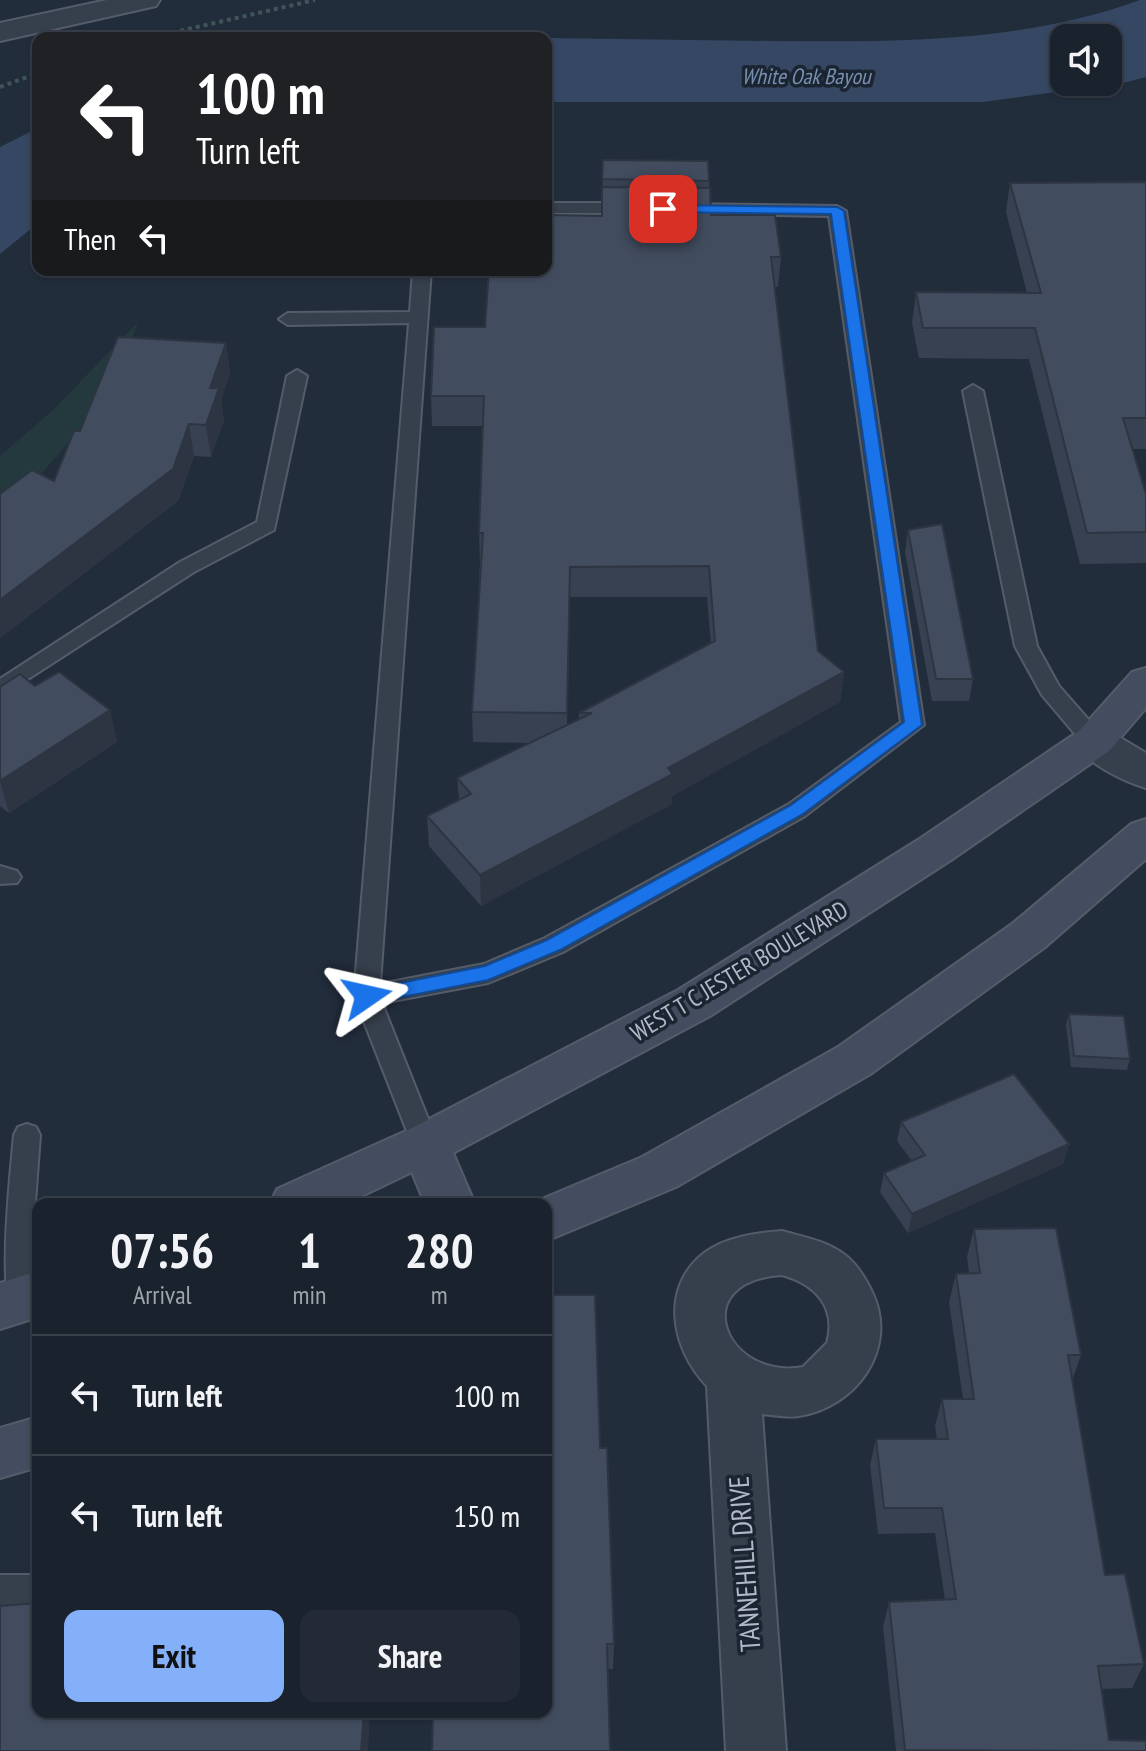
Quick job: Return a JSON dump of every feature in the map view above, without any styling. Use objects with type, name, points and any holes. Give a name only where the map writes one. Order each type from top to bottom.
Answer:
[{"type":"main road","name":"WEST T C JESTER BOULEVARD","points":[[308,1198],[425,1144],[694,1003],[936,849],[1094,741],[1146,682]]},
{"type":"main road","points":[[552,1217],[659,1172],[855,1060],[1028,936],[1146,835]]},
{"type":"main road","points":[[425,1144],[448,1198]]},
{"type":"main road","points":[[0,1453],[32,1444]]},
{"type":"street","points":[[0,32],[146,0]]},
{"type":"street","points":[[1094,741],[1146,773]]},
{"type":"street","name":"TANNEHILL DRIVE","points":[[733,1378],[756,1751]]},
{"type":"lane","points":[[367,996],[488,973],[554,945],[797,810],[913,725],[837,211],[552,208]]},
{"type":"lane","points":[[422,276],[367,996],[425,1144]]},
{"type":"lane","points":[[288,319],[419,317]]},
{"type":"lane","points":[[0,689],[187,567],[267,525],[297,376]]},
{"type":"lane","points":[[973,391],[1026,646],[1050,690],[1094,741]]},
{"type":"lane","points":[[19,1300],[17,1257],[27,1135]]},
{"type":"lane","points":[[0,1590],[32,1590]]},
{"type":"path","points":[[175,32],[315,0]]},
{"type":"path","points":[[0,87],[32,75]]},
{"type":"green space","points":[[138,322],[113,377],[81,426],[43,471],[0,513],[0,456],[51,412]]},
{"type":"water","points":[[1146,0],[1146,77],[1122,83],[1122,24],[1054,24]]},
{"type":"water","name":"White Oak Bayou","points":[[1050,25],[1050,93],[983,102],[552,102],[552,38],[912,40]]},
{"type":"water","points":[[32,131],[32,228],[0,254],[0,147]]},
{"type":"building","points":[[603,160],[708,161],[709,181],[602,179]]},
{"type":"building","points":[[1146,182],[1146,418],[1123,418],[1146,494],[1146,532],[1087,533],[1035,328],[923,328],[916,292],[1041,293],[1010,183]]},
{"type":"building","points":[[602,187],[710,188],[711,215],[775,215],[781,257],[771,257],[818,651],[844,672],[668,768],[673,774],[480,875],[427,816],[471,794],[457,778],[592,713],[579,713],[715,641],[709,566],[570,567],[567,713],[472,712],[483,533],[479,533],[484,396],[431,396],[434,327],[485,327],[489,276],[552,276],[552,215],[602,216]]},
{"type":"building","points":[[118,337],[226,343],[210,388],[219,388],[206,425],[189,424],[173,469],[0,600],[0,494],[32,470],[54,481],[74,431],[80,431]]},
{"type":"building","points":[[942,524],[973,679],[936,679],[908,530]]},
{"type":"building","points":[[59,672],[110,710],[0,781],[0,687],[20,674],[35,686]]},
{"type":"building","points":[[1069,1014],[1124,1016],[1130,1059],[1074,1056]]},
{"type":"building","points":[[1014,1074],[1069,1144],[912,1214],[884,1173],[925,1155],[901,1122]]},
{"type":"building","points":[[1056,1228],[1081,1355],[1068,1355],[1105,1575],[1125,1574],[1144,1664],[1098,1666],[1109,1740],[1146,1741],[1146,1751],[905,1750],[889,1602],[956,1599],[942,1508],[884,1508],[876,1439],[948,1439],[942,1399],[974,1399],[956,1274],[980,1273],[974,1229]]},
{"type":"building","points":[[552,1295],[595,1295],[600,1448],[607,1448],[614,1644],[607,1644],[610,1751],[432,1751],[433,1718],[552,1718]]},
{"type":"building","points":[[32,1603],[32,1718],[364,1718],[361,1751],[0,1751],[0,1606]]},
{"type":"route","points":[[367,996],[488,973],[554,945],[797,810],[913,725],[837,211],[663,209]]}]
